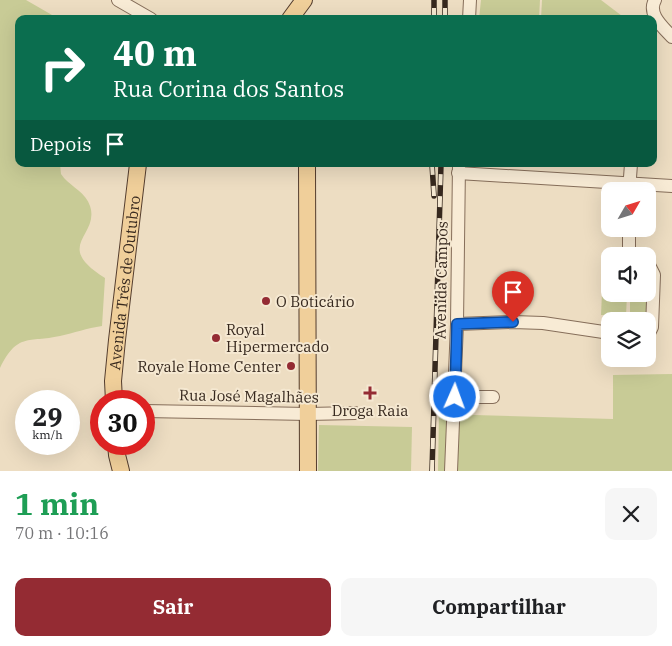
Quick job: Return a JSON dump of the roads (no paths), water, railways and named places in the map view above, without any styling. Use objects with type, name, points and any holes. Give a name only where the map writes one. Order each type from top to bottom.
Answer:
[{"type":"main road","points":[[293,15],[305,0]]},
{"type":"main road","points":[[305,0],[307,15]]},
{"type":"main road","name":"Avenida Três de Outubro","points":[[113,390],[138,167]]},
{"type":"main road","points":[[307,167],[308,471]]},
{"type":"main road","points":[[117,455],[121,471]]},
{"type":"street","points":[[118,0],[144,15]]},
{"type":"street","points":[[469,15],[470,0]]},
{"type":"street","points":[[655,0],[652,8],[655,15]]},
{"type":"street","points":[[657,18],[672,37]]},
{"type":"street","points":[[629,182],[631,167]]},
{"type":"street","points":[[459,168],[601,184]]},
{"type":"street","name":"Avenida Campos","points":[[451,471],[457,324],[459,168]]},
{"type":"street","points":[[656,186],[672,186]]},
{"type":"street","points":[[457,324],[513,322],[601,332]]},
{"type":"street","points":[[455,397],[493,397]]},
{"type":"street","name":"Rua José Magalhães","points":[[155,411],[355,413]]},
{"type":"railway","points":[[434,0],[434,15]]},
{"type":"railway","points":[[445,0],[445,15]]},
{"type":"railway","points":[[432,167],[434,196]]},
{"type":"railway","points":[[432,471],[441,167]]},
{"type":"place","name":"O Boticário","points":[[266,301]]},
{"type":"place","name":"Royal Hipermercado","points":[[216,338]]},
{"type":"place","name":"Royale Home Center","points":[[291,366]]},
{"type":"place","name":"Droga Raia","points":[[370,393]]}]
